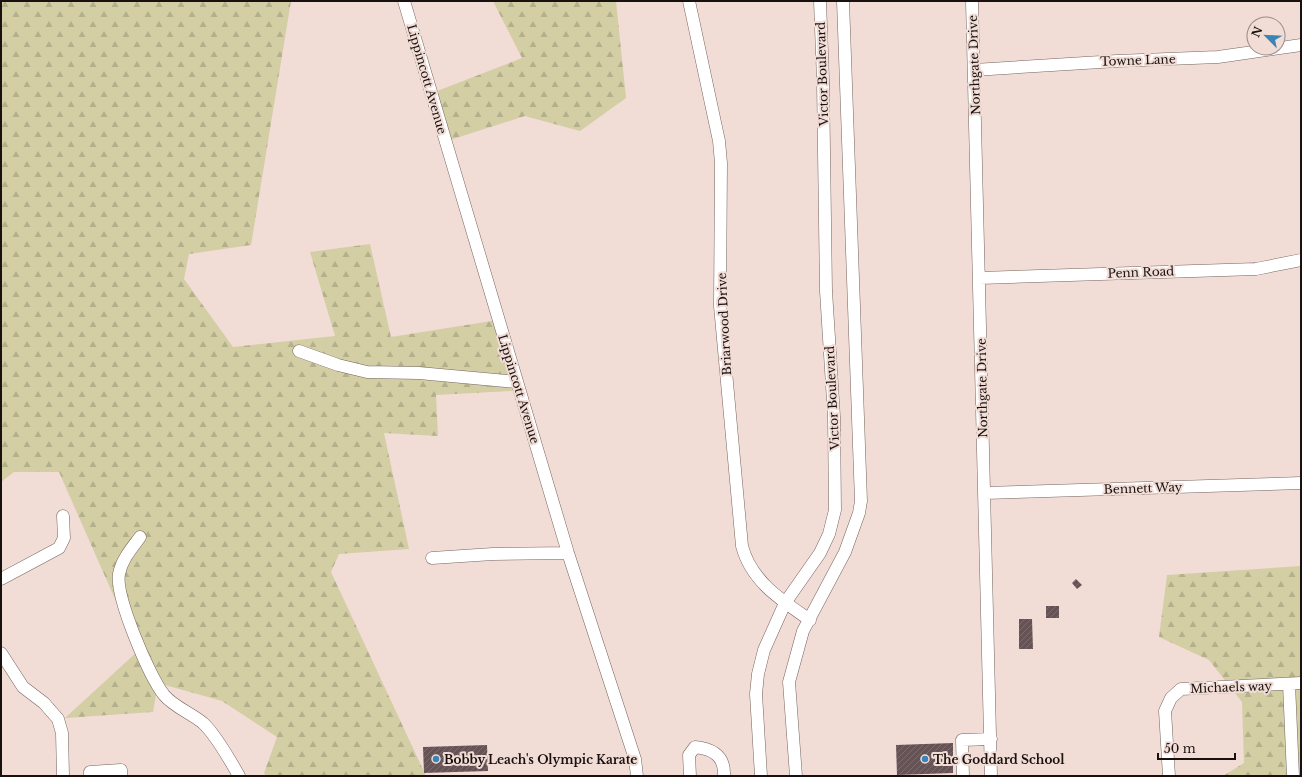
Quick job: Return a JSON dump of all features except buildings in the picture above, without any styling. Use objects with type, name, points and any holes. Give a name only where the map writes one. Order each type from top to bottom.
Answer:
[{"type":"street","name":"Lippincott Avenue","points":[[404,1],[568,553],[635,759],[637,776]]},
{"type":"street","name":"Briarwood Drive","points":[[689,1],[719,141],[721,163],[720,306],[742,546],[746,560],[761,582],[785,603],[810,620]]},
{"type":"street","name":"Victor Boulevard","points":[[761,776],[756,694],[758,674],[764,650],[785,603],[820,553],[829,534],[835,510],[834,417],[826,291],[823,81],[820,1]]},
{"type":"street","name":"Victor Boulevard","points":[[796,776],[789,682],[803,631],[845,552],[859,512],[860,501],[843,1]]},
{"type":"street","name":"Northgate Drive","points":[[972,1],[980,278],[991,776]]},
{"type":"street","name":"Towne Lane","points":[[974,70],[1117,61],[1218,57],[1301,45]]},
{"type":"street","name":"Penn Road","points":[[980,278],[1256,268],[1301,260]]},
{"type":"street","points":[[299,351],[338,365],[367,372],[419,373],[517,382]]},
{"type":"street","name":"Bennett Way","points":[[985,493],[1301,483]]},
{"type":"street","points":[[1,579],[59,548],[64,538],[63,516]]},
{"type":"street","points":[[140,537],[124,559],[118,583],[121,598],[136,639],[158,686],[164,695],[203,723],[239,776]]},
{"type":"street","points":[[432,558],[493,554],[568,553]]},
{"type":"street","points":[[1,653],[23,687],[44,703],[58,719],[62,733],[63,776]]},
{"type":"street","points":[[1293,776],[1295,684]]},
{"type":"street","name":"Michaels way","points":[[1169,776],[1165,711],[1171,698],[1181,689],[1295,684]]},
{"type":"street","points":[[963,776],[962,740],[991,739]]},
{"type":"street","points":[[690,776],[689,755],[695,747],[704,748],[721,758],[725,765],[724,776]]},
{"type":"street","points":[[90,776],[90,772],[121,770],[121,776]]},
{"type":"green space","points":[[1,1],[291,1],[251,245],[189,254],[184,279],[233,347],[335,336],[310,252],[370,244],[391,337],[504,319],[526,390],[436,395],[438,436],[384,433],[409,549],[339,554],[331,572],[426,776],[266,776],[264,773],[277,737],[222,701],[158,683],[153,712],[65,718],[138,651],[59,472],[14,472],[1,482]]},
{"type":"green space","points":[[493,1],[616,1],[626,98],[580,131],[525,116],[450,140],[432,93],[522,58]]},
{"type":"green space","points":[[1301,566],[1301,776],[1223,776],[1244,763],[1242,702],[1209,660],[1159,637],[1167,575]]},
{"type":"place","name":"Bobby Leach's Olympic Karate","points":[[436,759]]},
{"type":"place","name":"The Goddard School","points":[[925,759]]}]
